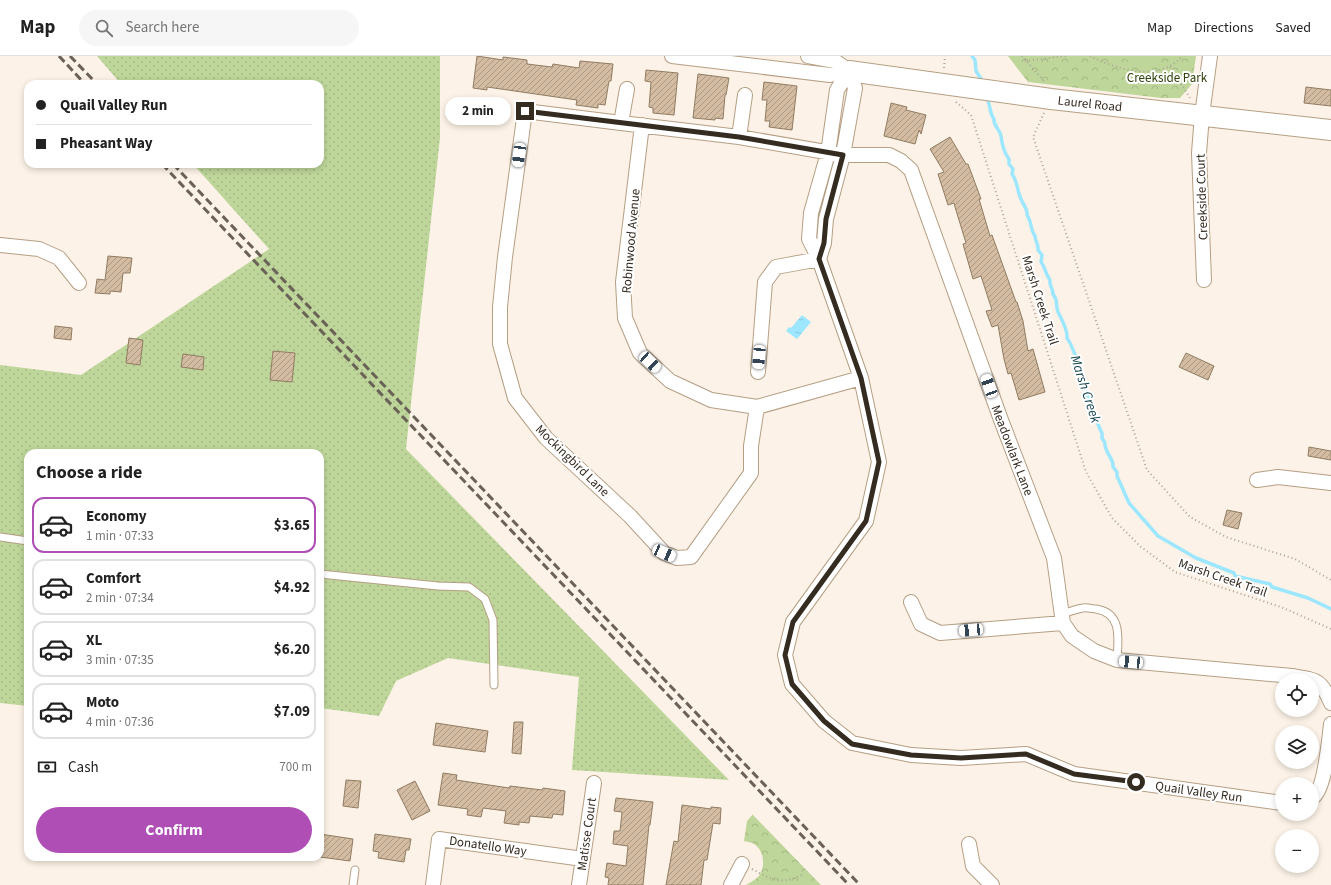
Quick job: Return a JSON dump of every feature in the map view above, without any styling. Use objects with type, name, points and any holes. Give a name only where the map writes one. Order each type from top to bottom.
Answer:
[{"type":"street","name":"Laurel Road","points":[[672,56],[830,75],[849,70],[944,85],[1051,99],[1331,130]]},
{"type":"street","name":"Laurel Road","points":[[808,56],[835,61],[849,70]]},
{"type":"street","name":"Creekside Court","points":[[1204,280],[1199,153],[1202,115],[1210,56]]},
{"type":"street","name":"Quail Valley Run","points":[[849,70],[837,90],[828,153],[811,213],[809,239],[819,259],[861,378],[879,462],[866,521],[793,622],[785,655],[792,684],[824,721],[852,744],[911,755],[961,758],[1026,754],[1074,774],[1275,802]]},
{"type":"street","points":[[758,372],[765,282],[776,268],[819,259],[824,243],[826,219],[843,155],[855,88],[849,70]]},
{"type":"street","points":[[627,89],[621,124],[642,125],[739,137],[843,155]]},
{"type":"street","points":[[739,137],[745,95]]},
{"type":"street","name":"Mockingbird Lane","points":[[621,124],[525,111],[505,257],[500,307],[500,344],[515,398],[546,438],[630,516],[664,553],[677,558],[691,557],[751,473],[751,446],[757,407]]},
{"type":"street","name":"Robinwood Avenue","points":[[642,125],[623,282],[625,318],[640,353],[670,381],[711,400],[757,407],[861,378]]},
{"type":"street","name":"Meadowlark Lane","points":[[843,155],[890,155],[901,161],[911,170],[1001,420],[1054,558],[1063,618]]},
{"type":"street","points":[[0,245],[40,249],[59,258],[79,283]]},
{"type":"street","points":[[1257,480],[1278,477],[1331,483]]},
{"type":"street","points":[[911,602],[921,624],[940,633],[1063,618],[1072,636],[1094,651],[1117,660],[1292,676],[1316,680],[1327,692],[1331,703]]},
{"type":"street","points":[[1319,789],[1322,783],[1331,724]]},
{"type":"street","name":"Matisse Court","points":[[579,885],[594,783]]},
{"type":"street","name":"Donatello Way","points":[[433,885],[439,838],[583,859]]},
{"type":"street","points":[[969,844],[972,866],[992,885]]},
{"type":"street","points":[[730,885],[742,864]]},
{"type":"lane","points":[[0,537],[24,540]]},
{"type":"lane","points":[[324,574],[438,586],[469,587],[485,599],[492,620],[494,685]]},
{"type":"lane","points":[[1063,618],[1084,608],[1102,610],[1111,617],[1116,625],[1118,638],[1117,660]]},
{"type":"lane","points":[[353,885],[355,870]]},
{"type":"path","points":[[1022,56],[1049,87],[1051,99],[1033,136],[1147,470],[1190,518],[1226,537],[1295,559],[1331,580]]},
{"type":"path","points":[[1025,61],[1066,56]]},
{"type":"path","points":[[1090,56],[1108,64],[1142,73],[1159,71],[1170,67],[1183,56]]},
{"type":"path","points":[[1170,67],[1202,115]]},
{"type":"path","name":"Marsh Creek Trail","points":[[944,85],[955,102],[971,115],[1086,472],[1112,518],[1141,547],[1175,572],[1281,606],[1331,629]]},
{"type":"path","points":[[742,864],[772,882],[782,883],[793,881],[802,875]]},
{"type":"green space","points":[[97,56],[440,56],[440,138],[406,449],[729,780],[572,770],[579,677],[448,658],[396,681],[379,716],[324,709],[324,449],[24,449],[24,706],[0,703],[0,365],[81,375],[269,249],[197,168],[324,168],[324,80],[118,80]]},
{"type":"green space","name":"Creekside Park","points":[[1008,56],[1196,56],[1192,84],[1180,98],[1161,98],[1028,82]]},
{"type":"green space","points":[[1117,56],[1169,56],[1149,64],[1143,64]]},
{"type":"green space","points":[[753,814],[821,885],[746,885],[757,878],[763,865],[762,855],[758,847],[753,843],[744,841],[747,821]]},
{"type":"water","points":[[802,315],[811,322],[797,339],[786,331],[789,327],[791,328]]},
{"type":"building","points":[[477,56],[503,60],[503,57],[527,60],[527,64],[552,67],[553,64],[579,68],[580,61],[613,64],[611,81],[609,81],[605,105],[598,104],[598,108],[576,105],[577,100],[487,87],[487,90],[473,88]]},
{"type":"building","points":[[646,70],[678,73],[674,115],[653,113],[653,108],[649,107],[651,82],[645,81]]},
{"type":"building","points":[[698,74],[729,78],[725,95],[723,119],[715,118],[715,120],[693,118]]},
{"type":"building","points":[[764,82],[797,86],[792,130],[769,127],[770,121],[765,121],[767,100],[762,100]]},
{"type":"building","points":[[1306,87],[1331,90],[1331,106],[1304,103]]},
{"type":"building","points":[[891,103],[907,107],[906,110],[926,115],[921,134],[919,130],[915,144],[884,136]]},
{"type":"building","points":[[950,137],[966,164],[968,164],[981,199],[979,199],[990,236],[992,235],[1017,302],[1023,321],[1028,351],[1033,349],[1045,392],[1019,400],[1011,373],[1008,374],[998,325],[992,327],[986,311],[992,310],[981,276],[973,279],[963,244],[966,243],[954,203],[948,205],[938,174],[944,172],[930,149]]},
{"type":"building","points":[[108,256],[132,258],[130,273],[123,273],[121,292],[110,291],[110,294],[95,293],[97,279],[105,280]]},
{"type":"building","points":[[55,326],[72,328],[71,340],[54,338]]},
{"type":"building","points":[[129,338],[143,340],[140,365],[126,363]]},
{"type":"building","points":[[273,351],[295,353],[292,382],[270,380]]},
{"type":"building","points":[[1186,353],[1214,366],[1208,380],[1179,367]]},
{"type":"building","points":[[183,354],[204,357],[203,370],[181,367]]},
{"type":"building","points":[[1309,447],[1331,451],[1331,460],[1308,456]]},
{"type":"building","points":[[1227,510],[1242,513],[1238,529],[1223,525]]},
{"type":"building","points":[[514,722],[523,722],[521,754],[512,753]]},
{"type":"building","points":[[436,723],[488,731],[485,752],[433,745]]},
{"type":"building","points":[[443,773],[457,775],[456,780],[509,788],[510,786],[565,791],[563,815],[553,814],[552,818],[530,816],[529,823],[519,822],[519,825],[504,823],[506,811],[483,808],[481,817],[467,815],[468,809],[438,805]]},
{"type":"building","points":[[346,780],[361,781],[358,808],[343,806]]},
{"type":"building","points":[[415,781],[430,811],[412,820],[397,790]]},
{"type":"building","points":[[616,798],[653,802],[649,825],[643,885],[608,885],[609,878],[605,877],[607,863],[626,866],[628,846],[613,844],[614,831],[620,831],[622,812],[614,811]]},
{"type":"building","points":[[682,805],[711,809],[711,807],[721,808],[720,824],[713,823],[707,860],[704,860],[701,885],[666,885],[674,841],[678,842]]},
{"type":"building","points":[[375,834],[411,839],[409,850],[406,850],[404,862],[378,858],[379,852],[373,851]]},
{"type":"building","points":[[324,835],[353,839],[350,861],[324,858]]},
{"type":"waterway","name":"Marsh Creek","points":[[972,56],[975,60],[976,71],[983,82]]},
{"type":"waterway","name":"Marsh Creek","points":[[986,97],[1009,159],[1009,164],[1013,169],[1012,174],[1027,211],[1038,250],[1042,255],[1041,262],[1050,280],[1057,310],[1066,328],[1067,338],[1076,356],[1075,363],[1081,372],[1087,395],[1091,400],[1093,415],[1100,428],[1106,449],[1129,503],[1158,536],[1196,558],[1234,573],[1235,576],[1270,584],[1272,587],[1308,598],[1331,609]]},
{"type":"railway","points":[[59,56],[81,80]]},
{"type":"railway","points":[[70,56],[93,80]]},
{"type":"railway","points":[[166,168],[849,885]]},
{"type":"railway","points":[[177,168],[860,885]]},
{"type":"route","points":[[525,111],[621,124],[642,125],[739,137],[843,155],[826,219],[824,243],[819,259],[861,378],[879,462],[866,521],[793,622],[785,655],[792,684],[824,721],[852,744],[911,755],[961,758],[1026,754],[1074,774],[1136,782]]}]
